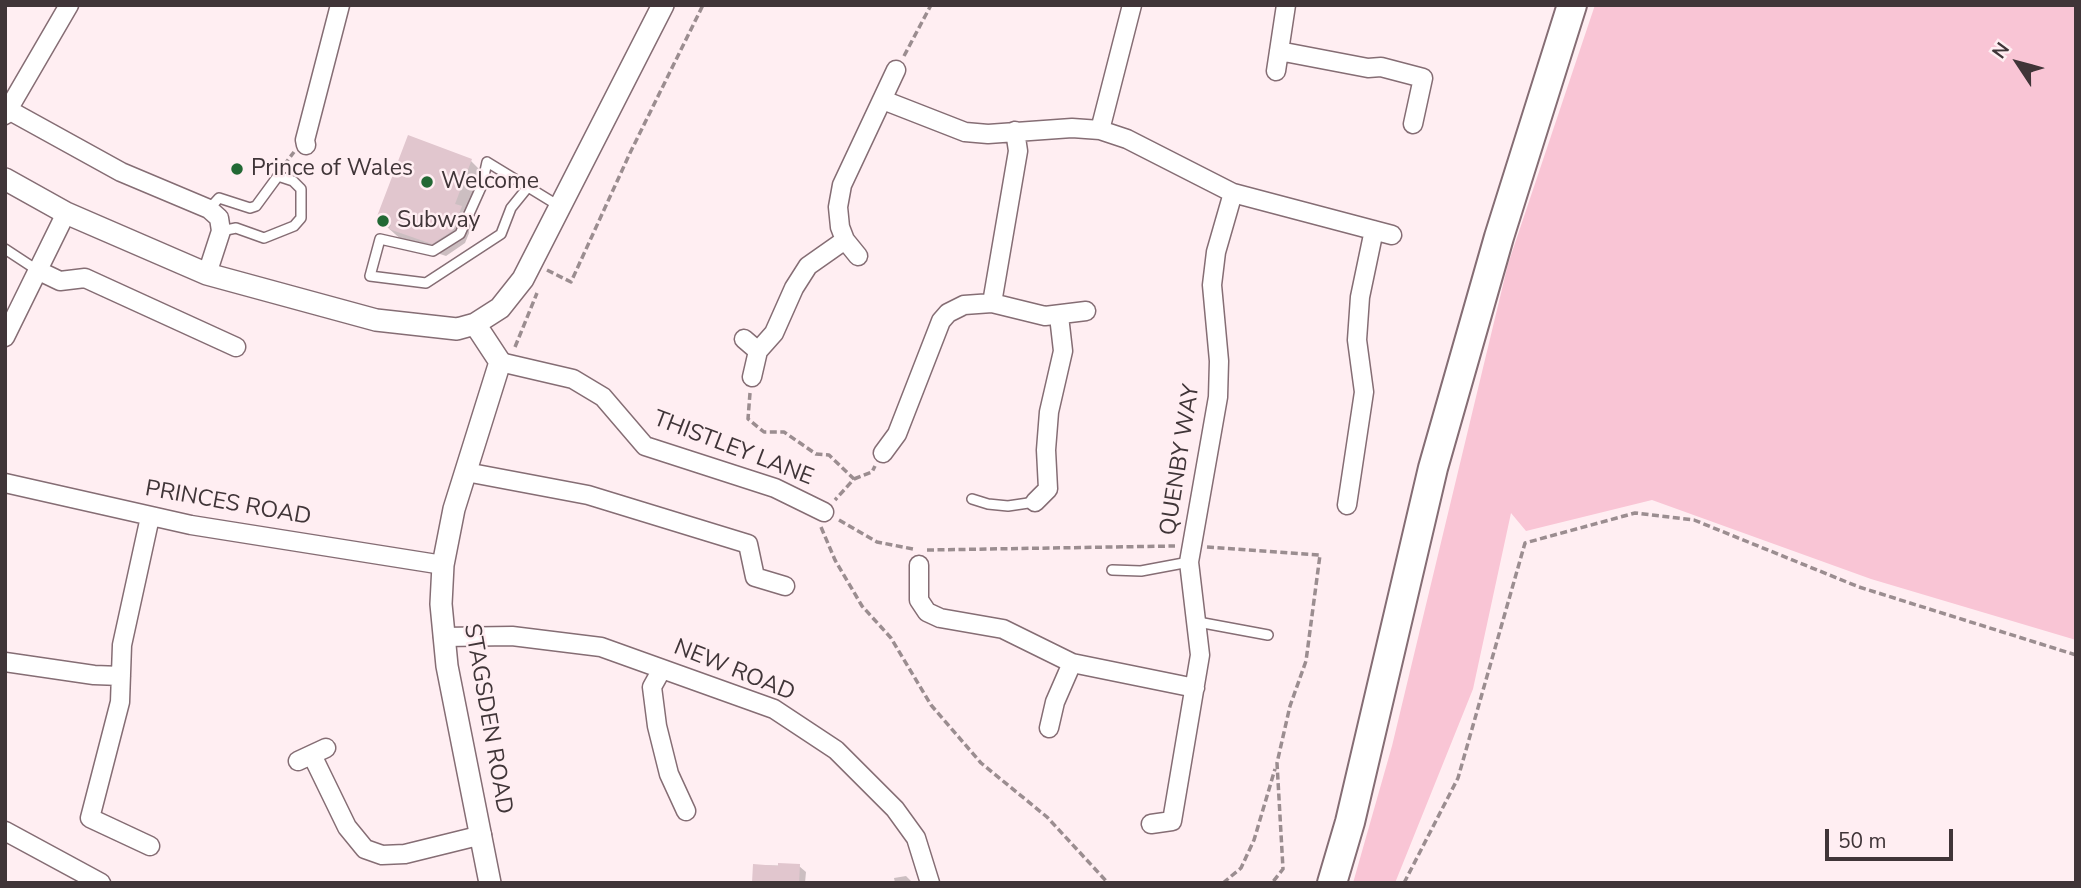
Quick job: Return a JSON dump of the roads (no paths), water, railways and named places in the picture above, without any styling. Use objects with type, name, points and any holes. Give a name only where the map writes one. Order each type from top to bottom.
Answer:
[{"type":"highway","points":[[1332,883],[1350,822],[1433,468],[1499,237],[1572,5]]},
{"type":"street","points":[[69,5],[6,111],[121,172],[209,209],[219,218],[221,231],[207,274]]},
{"type":"street","points":[[305,142],[341,5]]},
{"type":"street","points":[[5,179],[66,213],[207,274],[376,320],[457,329],[475,324],[500,308],[523,279],[663,5]]},
{"type":"street","points":[[1100,130],[1132,5]]},
{"type":"street","points":[[1276,71],[1286,5]]},
{"type":"street","points":[[1279,51],[1368,68],[1381,67],[1423,78],[1413,124]]},
{"type":"street","points":[[859,256],[845,240],[838,207],[842,185],[895,70]]},
{"type":"street","points":[[883,100],[935,123],[965,132],[988,134],[1072,128],[1100,130],[1127,139],[1233,193],[1392,235]]},
{"type":"street","points":[[992,303],[1018,150],[1015,131]]},
{"type":"street","name":"QUENBY WAY","points":[[1151,824],[1172,821],[1200,655],[1190,554],[1218,397],[1219,361],[1212,285],[1216,252],[1233,193]]},
{"type":"street","points":[[5,337],[66,213]]},
{"type":"street","points":[[1347,505],[1364,392],[1357,340],[1360,297],[1374,230]]},
{"type":"street","points":[[751,377],[758,351],[774,332],[794,288],[808,266],[845,240]]},
{"type":"street","points":[[37,270],[60,281],[85,278],[236,347]]},
{"type":"street","points":[[883,453],[897,434],[941,321],[964,305],[992,303],[1059,316],[1086,311]]},
{"type":"street","points":[[1035,502],[1048,489],[1046,450],[1049,412],[1063,351],[1059,316]]},
{"type":"street","points":[[475,324],[500,362]]},
{"type":"street","points":[[744,339],[758,351]]},
{"type":"street","name":"STAGSDEN ROAD","points":[[490,883],[443,637],[443,565],[454,509],[500,362]]},
{"type":"street","name":"THISTLEY LANE","points":[[500,362],[573,379],[603,397],[645,446],[775,488],[824,512]]},
{"type":"street","points":[[466,472],[588,495],[748,544],[755,577],[785,586]]},
{"type":"street","name":"PRINCES ROAD","points":[[5,483],[150,517],[443,565]]},
{"type":"street","points":[[150,517],[122,645],[120,702],[90,818],[150,846]]},
{"type":"street","points":[[921,558],[919,600],[928,612],[940,618],[1003,629],[1072,663],[1195,688]]},
{"type":"street","name":"NEW ROAD","points":[[443,637],[512,636],[561,640],[600,647],[775,709],[836,750],[895,808],[916,838],[930,883]]},
{"type":"street","points":[[5,662],[94,675],[121,676]]},
{"type":"street","points":[[1049,728],[1055,702],[1072,663]]},
{"type":"street","points":[[662,668],[652,687],[657,726],[669,774],[686,811]]},
{"type":"street","points":[[312,755],[347,827],[365,849],[382,855],[405,854],[482,835]]},
{"type":"street","points":[[5,831],[101,883]]},
{"type":"lane","points":[[528,187],[511,208],[501,233],[426,283],[370,276],[380,239],[433,251],[460,234],[482,185],[487,162],[561,207]]},
{"type":"lane","points":[[209,209],[219,198],[250,208],[257,206],[278,176],[293,181],[301,189],[301,218],[294,226],[264,238],[236,228],[221,231]]},
{"type":"lane","points":[[5,249],[37,270]]},
{"type":"lane","points":[[972,499],[1008,506],[1035,502]]},
{"type":"lane","points":[[1112,570],[1142,571],[1190,554]]},
{"type":"lane","points":[[1198,622],[1268,635]]},
{"type":"place","name":"Prince of Wales","points":[[237,169]]},
{"type":"place","name":"Welcome","points":[[427,182]]},
{"type":"place","name":"Subway","points":[[383,221]]}]
